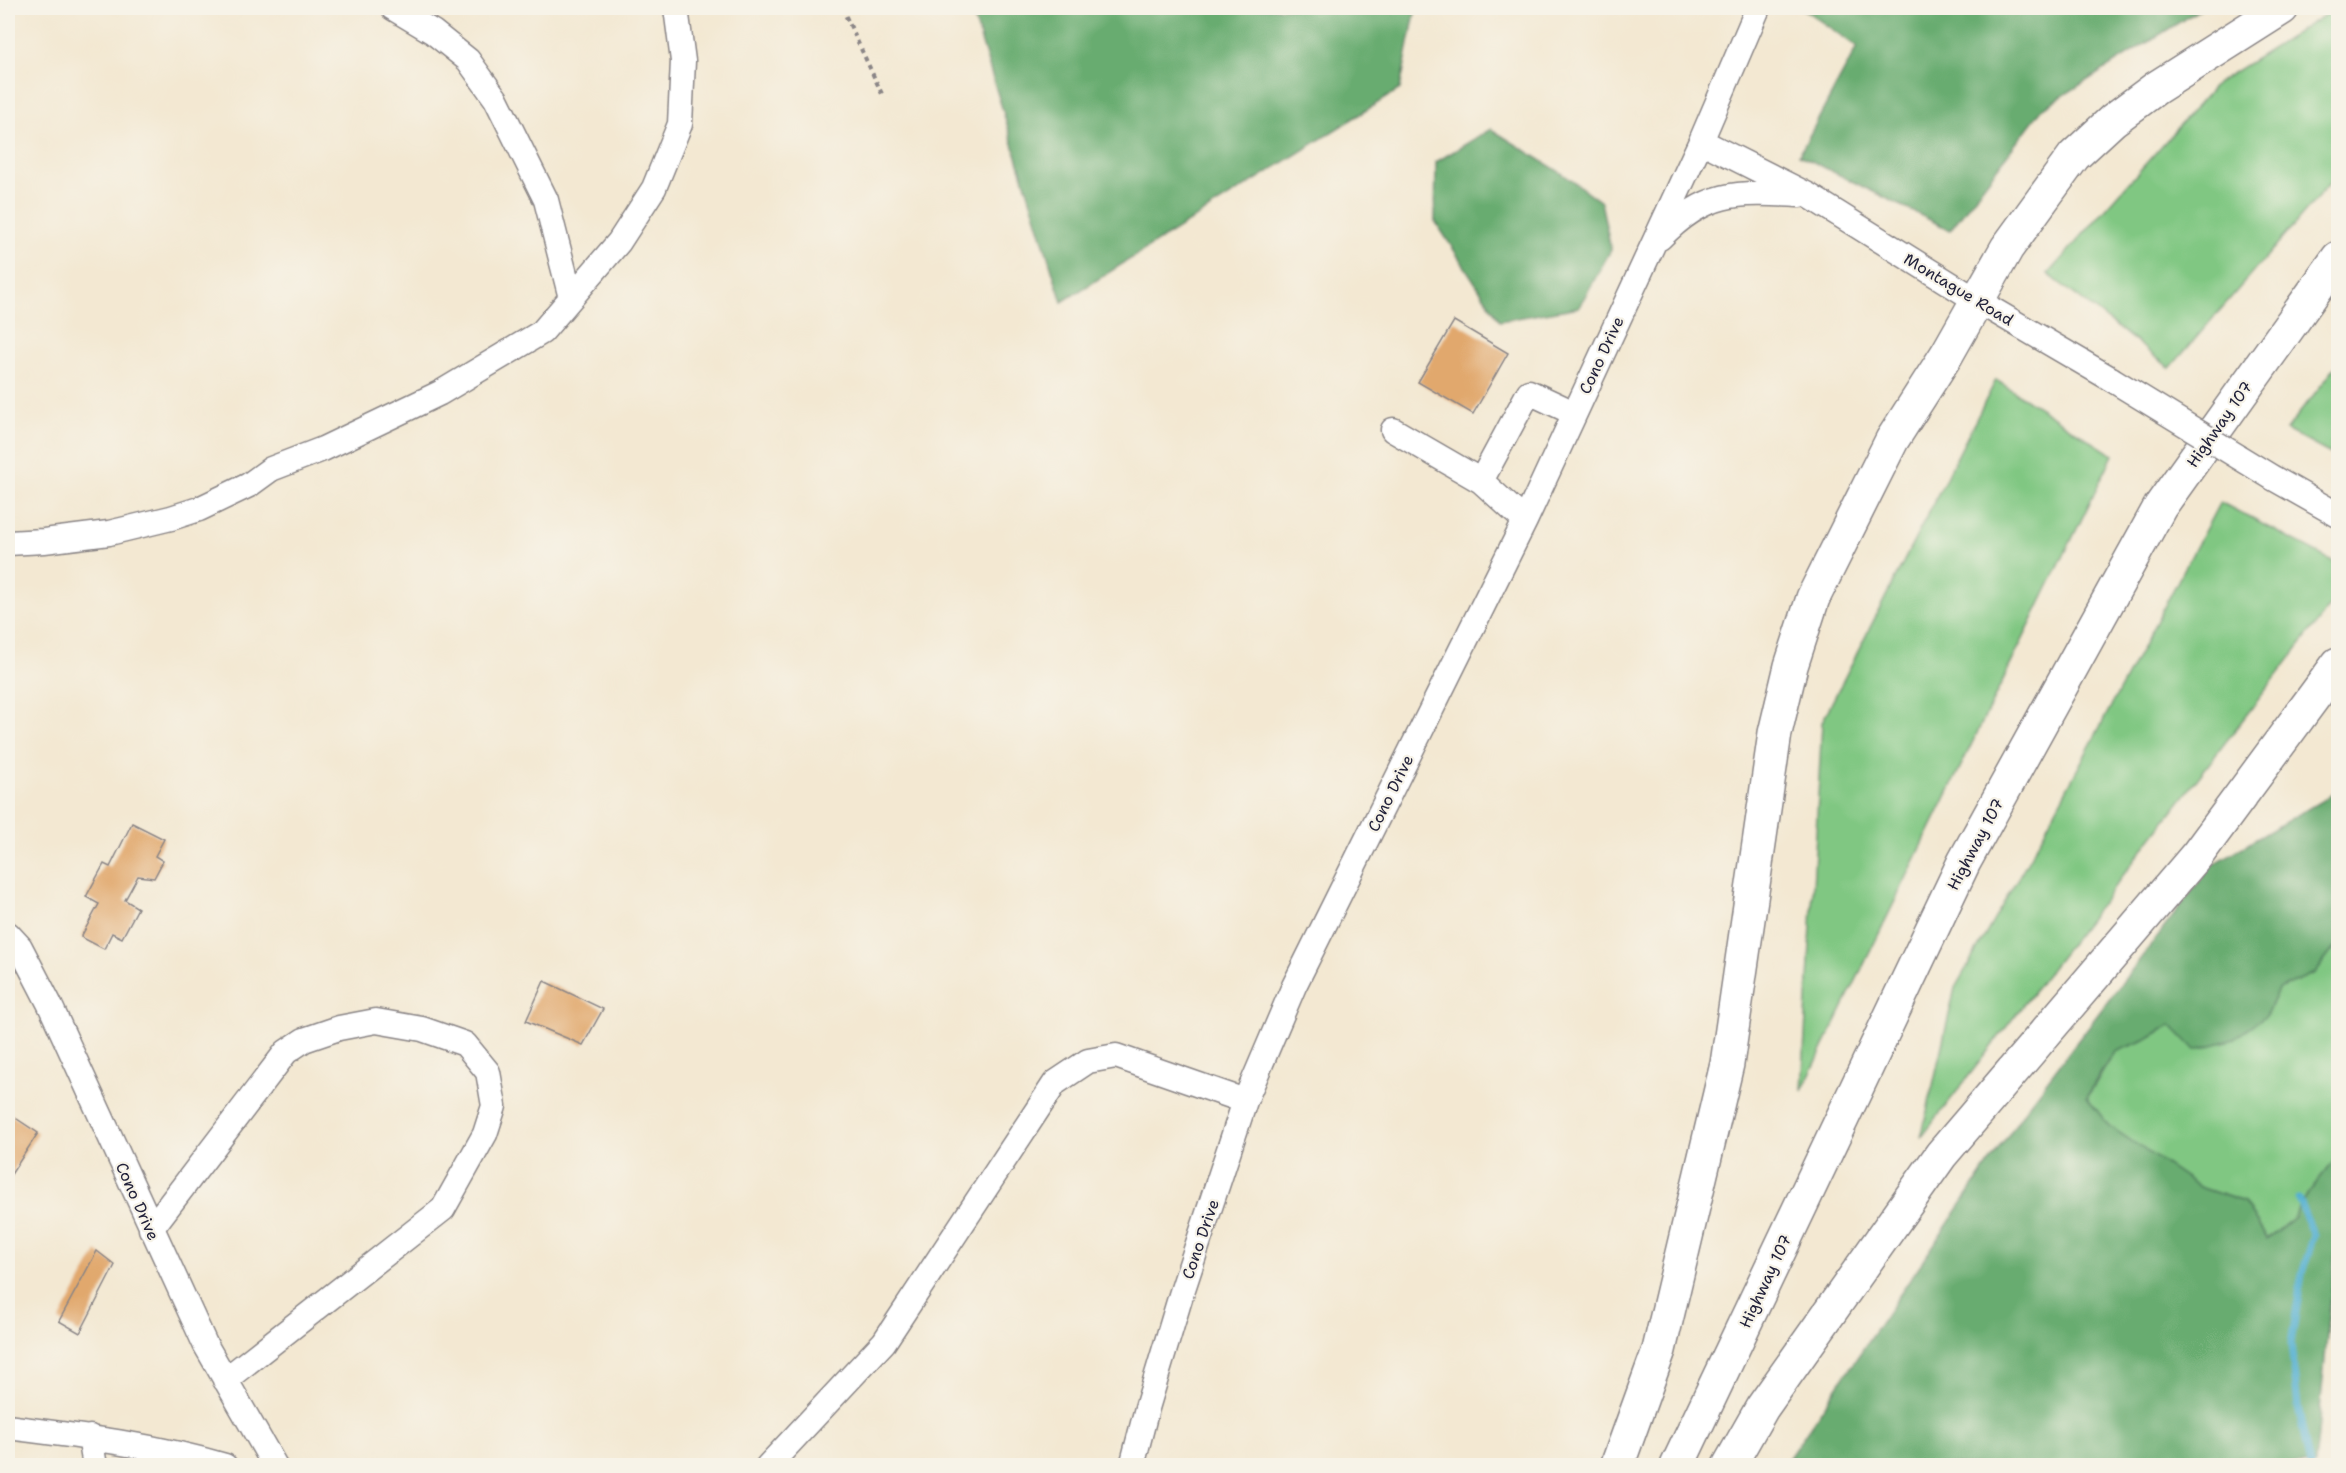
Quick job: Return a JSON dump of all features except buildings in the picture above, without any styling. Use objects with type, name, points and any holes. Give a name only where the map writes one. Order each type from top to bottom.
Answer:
[{"type":"highway","points":[[1617,1466],[1659,1350],[1727,1064],[1775,733],[1791,666],[1813,598],[1892,440],[1947,354],[2007,248],[2074,156],[2113,120],[2156,88],[2282,8]]},
{"type":"highway","name":"Highway 107","points":[[1677,1466],[1964,862],[1997,801],[2160,507],[2338,258]]},
{"type":"highway","points":[[1729,1466],[1762,1408],[1941,1155],[2197,855],[2338,664]]},
{"type":"street","points":[[393,8],[433,32],[468,60],[496,99],[546,200],[572,298]]},
{"type":"street","points":[[8,543],[77,538],[141,526],[171,518],[225,498],[271,469],[323,449],[440,393],[542,332],[619,242],[654,188],[680,124],[683,61],[676,8]]},
{"type":"street","points":[[1701,141],[1758,8]]},
{"type":"street","name":"Montague Road","points":[[1701,141],[1808,195],[1976,300],[2272,478],[2338,515]]},
{"type":"street","name":"Cono Drive","points":[[1132,1466],[1181,1295],[1245,1101],[1294,986],[1525,521],[1701,141]]},
{"type":"street","points":[[1650,249],[1677,221],[1697,207],[1718,198],[1746,192],[1808,195]]},
{"type":"street","points":[[1481,481],[1529,392],[1574,413]]},
{"type":"street","points":[[1393,430],[1481,481],[1525,521]]},
{"type":"street","points":[[8,969],[14,940]]},
{"type":"street","name":"Cono Drive","points":[[14,940],[49,1003],[205,1344],[275,1466]]},
{"type":"street","points":[[151,1229],[286,1052],[304,1040],[339,1028],[376,1021],[422,1029],[465,1044],[488,1072],[494,1106],[488,1125],[443,1209],[225,1380]]},
{"type":"street","points":[[768,1466],[884,1342],[1054,1083],[1088,1061],[1116,1056],[1245,1101]]},
{"type":"street","points":[[8,1427],[143,1446],[225,1466]]},
{"type":"street","points":[[90,1437],[95,1466]]},
{"type":"path","points":[[842,8],[882,94]]},
{"type":"green space","points":[[971,8],[1416,8],[1400,89],[1062,302]]},
{"type":"green space","points":[[1802,8],[2202,8],[2042,109],[1950,230],[1799,155],[1857,47]]},
{"type":"green space","points":[[2338,8],[2338,174],[2170,368],[2048,274],[2217,83]]},
{"type":"green space","points":[[1491,129],[1563,174],[1601,202],[1611,250],[1579,307],[1500,321],[1435,221],[1436,162]]},
{"type":"green space","points":[[2338,364],[2338,458],[2286,430]]},
{"type":"green space","points":[[1996,380],[2113,455],[1802,1091],[1822,722]]},
{"type":"green space","points":[[2220,502],[2338,564],[2338,596],[1921,1138],[1955,988],[2038,843]]},
{"type":"green space","points":[[2338,791],[2338,943],[2315,973],[2278,989],[2266,1015],[2234,1039],[2195,1050],[2171,1025],[2147,1039],[2115,1052],[2087,1097],[2108,1125],[2199,1187],[2244,1202],[2267,1239],[2295,1217],[2299,1205],[2338,1155],[2338,1219],[2315,1465],[1784,1465],[2030,1103],[2212,865]]},
{"type":"green space","points":[[2338,943],[2338,1155],[2299,1205],[2295,1217],[2267,1239],[2244,1202],[2199,1187],[2108,1125],[2087,1097],[2115,1052],[2147,1039],[2171,1025],[2266,1015],[2278,989],[2315,973]]},
{"type":"waterway","points":[[2298,1199],[2314,1235],[2302,1274],[2291,1344],[2298,1406],[2310,1466]]}]
